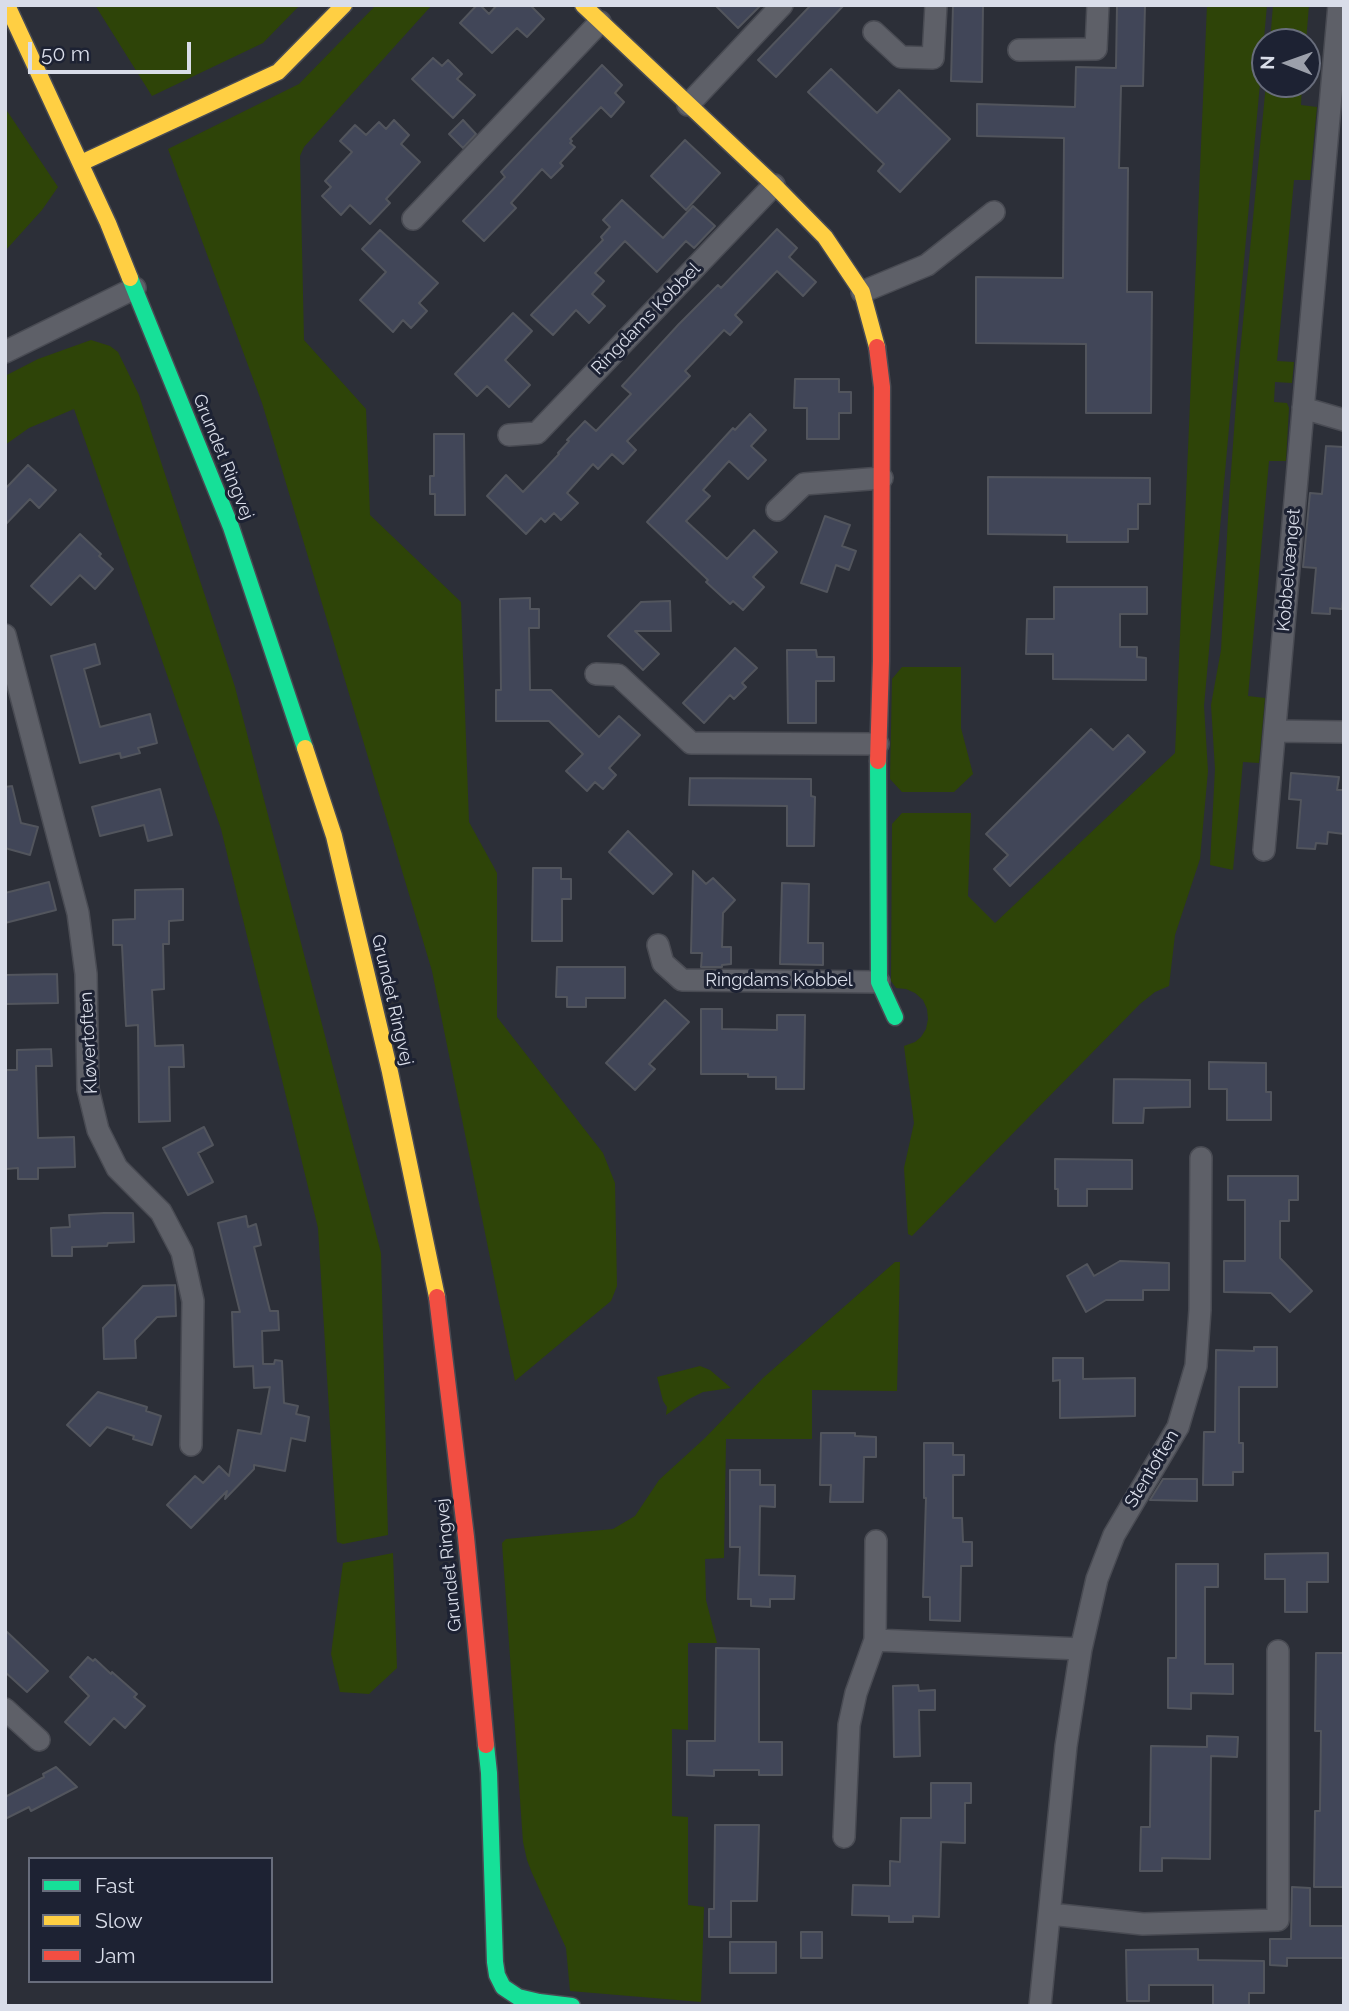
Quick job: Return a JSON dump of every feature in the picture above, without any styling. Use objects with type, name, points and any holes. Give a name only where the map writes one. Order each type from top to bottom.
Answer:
[{"type":"street","name":"Grundet Ringvej","points":[[7,5],[81,163],[135,288],[230,527],[330,823],[390,1072],[437,1295],[466,1537],[488,1759],[495,1962],[500,1996],[572,2006]]},
{"type":"street","points":[[81,163],[278,72],[344,5]]},
{"type":"street","name":"Ringdams Kobbel","points":[[583,5],[774,185],[825,237],[862,292],[876,338],[883,387],[878,744],[879,982],[895,1017]]},
{"type":"street","points":[[688,104],[782,5]]},
{"type":"street","points":[[874,32],[901,57],[933,58],[936,5]]},
{"type":"street","points":[[1019,50],[1096,49],[1098,5]]},
{"type":"street","name":"Kobbelvænget","points":[[1264,850],[1303,408],[1335,150],[1339,5]]},
{"type":"street","points":[[412,219],[600,22]]},
{"type":"street","name":"Ringdams Kobbel","points":[[509,435],[537,433],[774,185]]},
{"type":"street","points":[[862,292],[928,265],[994,212]]},
{"type":"street","points":[[5,352],[135,288]]},
{"type":"street","points":[[1303,408],[1344,420]]},
{"type":"street","points":[[777,510],[804,484],[882,478]]},
{"type":"street","name":"Kløvertoften","points":[[5,635],[14,705],[78,913],[86,974],[88,1089],[98,1130],[117,1168],[161,1212],[182,1252],[193,1301],[191,1445]]},
{"type":"street","points":[[596,674],[618,675],[691,743],[878,744]]},
{"type":"street","points":[[1276,731],[1344,732]]},
{"type":"street","name":"Ringdams Kobbel","points":[[657,945],[663,964],[682,981],[879,982]]},
{"type":"street","name":"Stentoften","points":[[1040,2006],[1066,1746],[1081,1649],[1097,1579],[1114,1535],[1178,1427],[1196,1366],[1200,1310],[1201,1158]]},
{"type":"street","points":[[844,1837],[849,1726],[856,1693],[875,1640],[876,1541]]},
{"type":"street","points":[[875,1640],[1081,1649]]},
{"type":"street","points":[[1050,1914],[1143,1924],[1278,1920],[1278,1651]]},
{"type":"street","points":[[5,1709],[39,1740]]},
{"type":"green space","points":[[95,5],[300,5],[263,43],[152,96]]},
{"type":"green space","points":[[376,5],[432,5],[304,147],[300,156],[304,340],[366,409],[370,515],[461,602],[469,822],[497,873],[497,1017],[603,1153],[615,1183],[617,1286],[611,1301],[515,1381],[432,971],[262,403],[168,149],[299,84]]},
{"type":"green space","points":[[1207,5],[1267,5],[1265,28],[1251,28],[1251,98],[1259,98],[1204,706],[1208,771],[1200,859],[1175,935],[1169,986],[1155,992],[1140,1004],[912,1236],[908,1234],[904,1168],[914,1123],[904,1046],[921,1037],[928,1019],[923,1000],[906,989],[896,988],[891,981],[892,824],[902,813],[971,813],[968,896],[995,923],[1175,753]]},
{"type":"green space","points":[[1273,5],[1309,5],[1307,28],[1271,28]]},
{"type":"green space","points":[[1265,98],[1301,98],[1301,105],[1317,107],[1310,180],[1294,180],[1277,361],[1294,362],[1292,383],[1275,382],[1274,402],[1287,403],[1289,408],[1286,461],[1269,461],[1248,696],[1265,698],[1259,763],[1243,762],[1233,870],[1210,865],[1215,769],[1211,705],[1221,650],[1239,363]]},
{"type":"green space","points":[[5,108],[58,187],[42,210],[5,251]]},
{"type":"green space","points":[[91,340],[110,346],[118,352],[139,395],[235,687],[381,1253],[388,1535],[343,1544],[337,1542],[318,1228],[221,829],[74,409],[29,428],[5,445],[5,376],[38,359]]},
{"type":"green space","points":[[902,667],[961,667],[961,728],[973,774],[954,792],[902,792],[890,779],[892,679]]},
{"type":"green space","points":[[895,1262],[900,1262],[897,1391],[812,1390],[812,1439],[726,1439],[724,1558],[705,1559],[706,1600],[717,1643],[688,1643],[688,1730],[672,1729],[672,1816],[688,1817],[688,1905],[704,1907],[701,2002],[570,1991],[566,1948],[532,1873],[523,1842],[502,1543],[506,1539],[613,1529],[635,1516],[659,1480],[705,1438],[763,1378]]},
{"type":"green space","points":[[700,1366],[710,1370],[731,1388],[703,1392],[666,1415],[667,1407],[657,1377]]},
{"type":"green space","points":[[393,1553],[397,1668],[369,1694],[340,1692],[331,1654],[343,1563]]},
{"type":"building","points":[[477,5],[489,14],[497,5],[530,5],[544,19],[527,37],[517,28],[492,53],[460,23]]},
{"type":"building","points":[[715,5],[761,5],[738,28]]},
{"type":"building","points":[[811,5],[844,5],[776,77],[758,60]]},
{"type":"building","points":[[953,5],[983,5],[982,82],[951,81]]},
{"type":"building","points":[[1117,5],[1145,5],[1143,86],[1121,86],[1119,168],[1128,168],[1127,292],[1152,292],[1151,413],[1086,413],[1086,344],[976,343],[976,277],[1063,278],[1064,138],[977,136],[977,104],[1075,107],[1076,67],[1116,68]]},
{"type":"building","points":[[433,58],[442,66],[448,60],[462,74],[457,79],[475,95],[453,118],[412,79]]},
{"type":"building","points":[[602,65],[622,85],[615,93],[624,102],[611,117],[601,107],[570,139],[570,143],[575,147],[560,163],[563,166],[551,178],[542,169],[511,203],[516,208],[484,241],[463,221],[505,177],[501,172]]},
{"type":"building","points":[[831,69],[877,113],[899,90],[950,139],[900,192],[878,171],[884,164],[808,92]]},
{"type":"building","points":[[394,120],[409,135],[401,144],[420,162],[386,199],[390,203],[370,224],[350,205],[341,215],[322,196],[331,187],[325,181],[352,152],[340,141],[355,125],[366,135],[379,122],[386,129]]},
{"type":"building","points":[[463,120],[476,134],[463,148],[449,134]]},
{"type":"building","points":[[685,140],[720,173],[686,210],[651,176]]},
{"type":"building","points":[[622,200],[663,238],[693,206],[715,226],[694,248],[686,241],[657,272],[625,241],[595,273],[604,281],[592,294],[605,306],[589,323],[576,310],[553,335],[531,315],[603,240],[601,237],[610,227],[603,220]]},
{"type":"building","points":[[777,229],[797,248],[789,257],[816,282],[803,296],[777,271],[735,315],[742,322],[730,335],[724,330],[685,371],[690,376],[627,441],[636,450],[623,464],[612,454],[598,469],[593,464],[567,493],[578,503],[561,520],[554,513],[545,522],[541,518],[526,534],[487,496],[506,475],[523,492],[559,454],[569,441],[567,440],[585,421],[596,431],[631,394],[622,386],[679,324],[718,285],[721,288]]},
{"type":"building","points":[[380,230],[438,283],[419,303],[427,311],[411,328],[403,320],[393,332],[360,300],[386,272],[362,249]]},
{"type":"building","points":[[513,313],[532,331],[505,360],[530,385],[509,407],[487,386],[477,396],[455,374]]},
{"type":"building","points":[[795,379],[839,379],[839,392],[851,392],[851,413],[839,413],[839,439],[807,439],[807,408],[794,408]]},
{"type":"building","points":[[750,414],[766,430],[751,446],[766,460],[748,479],[729,461],[703,490],[710,496],[686,521],[727,559],[754,530],[777,552],[753,577],[764,587],[743,610],[733,601],[730,604],[706,582],[708,580],[647,522],[733,428],[735,430]]},
{"type":"building","points":[[434,434],[464,434],[465,515],[435,515],[435,494],[430,494],[430,476],[434,476]]},
{"type":"building","points":[[1326,446],[1344,447],[1344,589],[1342,609],[1330,608],[1330,614],[1312,613],[1316,568],[1303,567],[1310,493],[1322,494]]},
{"type":"building","points":[[28,465],[56,490],[39,508],[30,499],[5,525],[5,489]]},
{"type":"building","points":[[988,477],[1150,478],[1150,504],[1138,504],[1138,529],[1128,529],[1128,542],[1067,542],[1067,535],[988,534]]},
{"type":"building","points":[[825,516],[850,525],[842,546],[856,551],[849,570],[836,565],[827,592],[801,583]]},
{"type":"building","points":[[80,534],[113,569],[95,589],[80,575],[51,605],[31,586]]},
{"type":"building","points":[[1054,587],[1147,587],[1147,614],[1120,614],[1120,647],[1137,647],[1137,657],[1146,658],[1146,680],[1053,679],[1053,654],[1026,654],[1027,619],[1054,619]]},
{"type":"building","points":[[530,598],[530,609],[539,609],[539,628],[529,628],[530,690],[551,690],[599,737],[619,716],[640,735],[609,768],[616,775],[603,789],[595,782],[587,791],[566,771],[583,754],[549,721],[496,721],[496,690],[501,690],[500,599]]},
{"type":"building","points":[[670,601],[671,631],[635,631],[659,654],[643,670],[608,636],[641,602]]},
{"type":"building","points":[[95,644],[100,664],[84,669],[100,727],[150,714],[157,743],[138,748],[140,753],[121,758],[120,753],[80,763],[51,656]]},
{"type":"building","points":[[735,648],[757,668],[742,683],[746,687],[734,699],[730,695],[704,723],[683,703]]},
{"type":"building","points":[[787,650],[816,650],[817,657],[834,657],[834,681],[816,681],[816,723],[788,723]]},
{"type":"building","points":[[1091,729],[1113,750],[1128,735],[1145,752],[1010,886],[994,869],[1008,855],[986,834]]},
{"type":"building","points":[[1291,773],[1339,777],[1337,790],[1344,790],[1344,834],[1328,832],[1327,844],[1316,843],[1315,849],[1297,848],[1301,800],[1289,799]]},
{"type":"building","points":[[690,778],[811,779],[811,796],[815,797],[814,846],[787,846],[787,806],[689,805]]},
{"type":"building","points":[[12,786],[21,823],[38,827],[30,855],[5,848],[5,787]]},
{"type":"building","points":[[160,789],[172,835],[148,841],[144,825],[100,836],[92,807]]},
{"type":"building","points":[[628,831],[672,874],[653,894],[609,852]]},
{"type":"building","points":[[533,868],[561,868],[561,879],[571,879],[571,899],[562,899],[562,941],[532,941]]},
{"type":"building","points":[[693,871],[706,884],[713,878],[735,900],[723,913],[722,947],[731,947],[731,964],[701,967],[702,953],[691,953]]},
{"type":"building","points":[[49,882],[56,910],[5,923],[5,893]]},
{"type":"building","points":[[782,883],[809,884],[808,943],[823,943],[823,965],[780,964]]},
{"type":"building","points":[[183,889],[183,920],[169,921],[169,944],[163,944],[164,989],[152,990],[155,1046],[183,1045],[184,1067],[169,1067],[170,1121],[139,1122],[138,1025],[126,1026],[122,945],[113,945],[113,920],[135,919],[135,890]]},
{"type":"building","points":[[557,967],[625,967],[625,998],[586,998],[586,1007],[567,1007],[567,997],[556,997]]},
{"type":"building","points":[[57,974],[58,1003],[5,1004],[5,975]]},
{"type":"building","points":[[665,1000],[689,1022],[649,1064],[655,1069],[635,1090],[606,1063]]},
{"type":"building","points":[[701,1009],[722,1009],[722,1029],[777,1030],[777,1015],[805,1015],[804,1089],[776,1089],[776,1077],[701,1074]]},
{"type":"building","points":[[51,1049],[52,1066],[36,1066],[38,1138],[74,1137],[75,1167],[38,1168],[38,1179],[18,1179],[18,1168],[6,1169],[5,1070],[17,1070],[17,1050]]},
{"type":"building","points":[[1209,1062],[1266,1063],[1266,1092],[1271,1092],[1271,1120],[1227,1120],[1227,1089],[1209,1089]]},
{"type":"building","points":[[1114,1079],[1190,1080],[1190,1107],[1144,1108],[1143,1123],[1113,1123]]},
{"type":"building","points":[[204,1127],[213,1145],[198,1153],[213,1182],[188,1195],[163,1148]]},
{"type":"building","points":[[1055,1159],[1132,1160],[1132,1189],[1087,1189],[1087,1206],[1058,1206]]},
{"type":"building","points":[[1228,1176],[1298,1176],[1298,1200],[1289,1200],[1289,1221],[1280,1221],[1280,1258],[1312,1291],[1290,1312],[1271,1293],[1224,1292],[1224,1261],[1245,1261],[1245,1200],[1228,1200]]},
{"type":"building","points":[[133,1213],[134,1242],[72,1247],[72,1256],[52,1256],[51,1228],[70,1227],[69,1215]]},
{"type":"building","points":[[246,1216],[248,1227],[256,1224],[261,1245],[254,1247],[270,1311],[278,1311],[279,1330],[262,1331],[263,1364],[282,1361],[284,1403],[298,1406],[296,1414],[309,1417],[305,1441],[291,1438],[285,1471],[254,1465],[254,1469],[225,1499],[227,1491],[191,1528],[167,1505],[195,1476],[203,1483],[219,1466],[229,1476],[238,1430],[261,1434],[270,1387],[254,1388],[253,1366],[234,1367],[232,1312],[240,1312],[218,1223]]},
{"type":"building","points":[[1120,1261],[1169,1263],[1169,1290],[1143,1290],[1143,1300],[1106,1300],[1086,1312],[1067,1276],[1087,1264],[1094,1276]]},
{"type":"building","points":[[175,1285],[176,1316],[157,1317],[135,1340],[136,1358],[104,1359],[103,1328],[143,1286]]},
{"type":"building","points":[[1254,1347],[1277,1347],[1277,1387],[1239,1387],[1239,1443],[1243,1443],[1243,1472],[1233,1472],[1233,1485],[1203,1485],[1204,1432],[1215,1432],[1216,1350],[1254,1351]]},
{"type":"building","points":[[1053,1358],[1083,1358],[1083,1379],[1135,1378],[1135,1416],[1060,1418],[1060,1380],[1053,1381]]},
{"type":"building","points":[[98,1392],[147,1407],[146,1411],[161,1416],[152,1445],[107,1427],[90,1446],[67,1425]]},
{"type":"building","points":[[821,1433],[855,1433],[855,1436],[876,1437],[876,1457],[864,1457],[863,1502],[830,1502],[831,1485],[820,1485]]},
{"type":"building","points":[[924,1443],[953,1443],[953,1455],[964,1455],[964,1475],[953,1475],[953,1518],[962,1518],[963,1542],[972,1542],[972,1566],[961,1566],[960,1621],[930,1620],[930,1597],[923,1597],[926,1498]]},
{"type":"building","points":[[730,1470],[760,1470],[760,1485],[775,1485],[775,1507],[760,1506],[759,1575],[795,1576],[794,1599],[770,1599],[770,1607],[751,1606],[751,1599],[738,1599],[740,1547],[730,1547]]},
{"type":"building","points":[[1163,1479],[1197,1479],[1197,1501],[1150,1500]]},
{"type":"building","points":[[1328,1553],[1328,1582],[1307,1582],[1307,1612],[1285,1612],[1285,1579],[1265,1579],[1265,1554]]},
{"type":"building","points":[[1176,1564],[1218,1564],[1218,1587],[1205,1587],[1205,1664],[1233,1664],[1233,1694],[1191,1693],[1191,1709],[1168,1708],[1168,1658],[1176,1658]]},
{"type":"building","points":[[5,1630],[48,1671],[27,1692],[5,1672]]},
{"type":"building","points":[[716,1648],[759,1649],[759,1742],[782,1742],[782,1775],[759,1775],[759,1770],[714,1770],[714,1776],[687,1775],[687,1741],[715,1741]]},
{"type":"building","points":[[1316,1653],[1344,1653],[1344,1887],[1314,1887],[1315,1811],[1320,1811],[1321,1731],[1315,1731]]},
{"type":"building","points":[[88,1657],[93,1661],[95,1659],[111,1674],[112,1672],[137,1694],[134,1697],[145,1706],[125,1728],[114,1718],[90,1745],[65,1722],[89,1696],[70,1677]]},
{"type":"building","points":[[918,1685],[919,1691],[935,1690],[935,1710],[919,1710],[920,1756],[894,1757],[893,1686]]},
{"type":"building","points":[[1207,1736],[1238,1737],[1237,1757],[1211,1756],[1210,1859],[1162,1858],[1162,1871],[1140,1871],[1141,1827],[1150,1827],[1151,1746],[1207,1747]]},
{"type":"building","points":[[56,1767],[77,1787],[31,1811],[29,1807],[5,1819],[5,1797],[44,1777],[43,1774]]},
{"type":"building","points":[[931,1783],[971,1783],[971,1803],[965,1803],[965,1843],[941,1842],[939,1917],[913,1916],[913,1922],[889,1922],[889,1916],[852,1915],[853,1885],[890,1886],[890,1861],[900,1862],[901,1818],[931,1818]]},
{"type":"building","points":[[715,1825],[759,1825],[757,1901],[731,1901],[731,1937],[709,1937],[709,1909],[714,1909]]},
{"type":"building","points":[[1292,1887],[1310,1888],[1310,1926],[1344,1926],[1344,1958],[1287,1958],[1287,1966],[1270,1965],[1270,1939],[1291,1939]]},
{"type":"building","points":[[801,1932],[822,1932],[822,1958],[801,1958]]},
{"type":"building","points":[[730,1942],[776,1942],[776,1973],[730,1973]]},
{"type":"building","points":[[1198,1949],[1198,1960],[1264,1961],[1264,1993],[1249,1993],[1249,2006],[1213,2006],[1213,1985],[1149,1985],[1149,2001],[1127,2001],[1126,1950]]},
{"type":"traffic: fast","points":[[130,278],[231,527],[305,748]]},
{"type":"traffic: fast","points":[[878,761],[879,982],[895,1017]]},
{"type":"traffic: fast","points":[[486,1745],[497,1975],[503,1987],[518,1997],[572,2006]]},
{"type":"traffic: slow","points":[[7,5],[108,223],[130,278]]},
{"type":"traffic: slow","points":[[81,163],[278,72],[344,5]]},
{"type":"traffic: slow","points":[[583,5],[774,185],[825,237],[862,292],[877,347]]},
{"type":"traffic: slow","points":[[305,748],[334,836],[390,1072],[437,1297]]},
{"type":"traffic: jam","points":[[877,347],[882,387],[878,761]]},
{"type":"traffic: jam","points":[[437,1297],[466,1537],[486,1745]]}]
